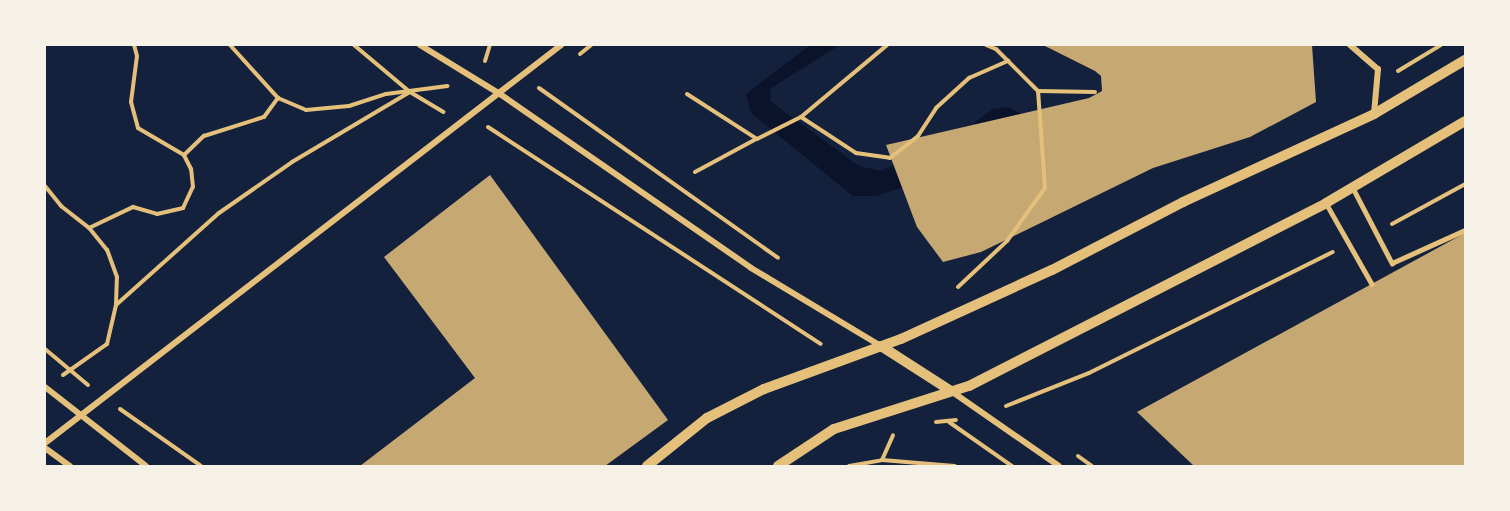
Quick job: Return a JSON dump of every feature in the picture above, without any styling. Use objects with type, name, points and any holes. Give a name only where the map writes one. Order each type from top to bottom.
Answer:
[{"type":"street","points":[[420,45],[500,94],[751,268],[881,346],[951,391],[1059,466]]},
{"type":"street","points":[[45,444],[458,122],[500,94],[561,45]]},
{"type":"street","points":[[1350,45],[1378,69],[1374,114]]},
{"type":"street","points":[[647,466],[707,418],[764,389],[881,346],[1052,270],[1183,202],[1374,114],[1465,60]]},
{"type":"street","points":[[778,466],[834,429],[969,386],[1326,203],[1465,121]]},
{"type":"street","points":[[45,387],[80,417],[146,466]]},
{"type":"street","points":[[45,448],[69,466]]},
{"type":"lane","points":[[1353,188],[1374,233],[1392,263],[1465,230]]},
{"type":"lane","points":[[1326,203],[1372,284]]},
{"type":"path","points":[[89,228],[133,207],[157,214],[183,208],[193,187],[191,169],[184,155],[138,128],[130,102],[137,56],[134,45]]},
{"type":"path","points":[[230,45],[279,98],[306,110],[349,106],[386,94],[410,92]]},
{"type":"path","points":[[354,45],[410,92]]},
{"type":"path","points":[[694,172],[801,117],[887,45]]},
{"type":"path","points":[[949,295],[1007,241],[1045,188],[1038,91],[1008,61],[986,45]]},
{"type":"path","points":[[801,117],[856,153],[890,158],[918,136],[936,108],[969,78],[1008,61]]},
{"type":"path","points":[[539,88],[783,261]]},
{"type":"path","points":[[1038,91],[1095,92]]},
{"type":"path","points":[[116,304],[219,213],[292,162],[410,92]]},
{"type":"path","points":[[687,94],[757,139]]},
{"type":"path","points":[[184,155],[204,136],[264,117],[279,98]]},
{"type":"path","points":[[485,125],[831,350],[867,339]]},
{"type":"path","points":[[1374,233],[1465,184]]},
{"type":"path","points":[[45,186],[89,228],[107,250],[117,278],[116,304],[107,344],[70,370]]},
{"type":"path","points":[[928,423],[985,416],[1089,373],[1349,243]]},
{"type":"path","points":[[948,421],[1012,466]]},
{"type":"path","points":[[882,460],[897,426]]},
{"type":"path","points":[[849,466],[882,460],[955,466]]},
{"type":"water","points":[[810,45],[840,45],[771,88],[770,101],[859,166],[881,171],[968,129],[927,179],[876,196],[853,196],[751,113],[746,94]]},
{"type":"water","points":[[1009,107],[1021,114],[997,150],[974,123],[993,109]]},
{"type":"building","points":[[1043,45],[1312,45],[1316,102],[1250,137],[1153,168],[981,252],[943,262],[917,227],[886,145],[1089,98],[1102,91],[1101,76],[1095,71]]},
{"type":"building","points":[[490,175],[668,420],[605,466],[360,466],[475,378],[384,257]]},
{"type":"building","points":[[1465,233],[1465,466],[1194,466],[1137,412]]}]
